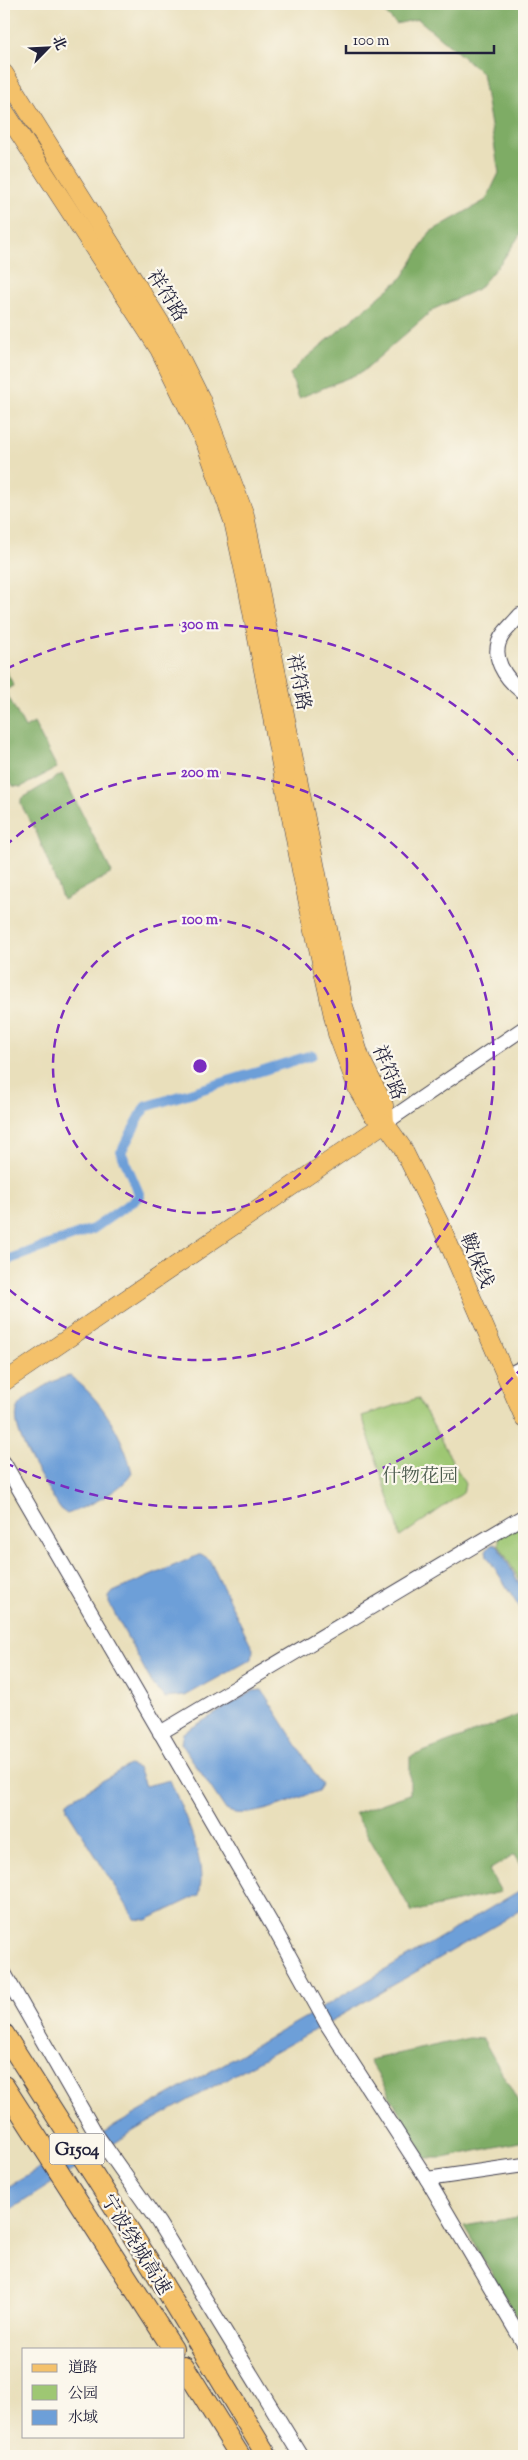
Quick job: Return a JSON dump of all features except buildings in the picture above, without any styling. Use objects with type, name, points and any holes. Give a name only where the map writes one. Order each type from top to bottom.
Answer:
[{"type":"highway","name":"宁波绕城高速","points":[[4,2034],[150,2263],[267,2456]]},
{"type":"highway","name":"宁波绕城高速","points":[[4,2086],[172,2348]]},
{"type":"highway","points":[[126,2275],[166,2348]]},
{"type":"highway","points":[[185,2368],[240,2456]]},
{"type":"highway","points":[[185,2381],[226,2456]]},
{"type":"main road","name":"祥符路","points":[[4,73],[172,341],[201,399],[245,515],[343,1003],[361,1059],[384,1105],[385,1123]]},
{"type":"main road","name":"祥符路","points":[[4,110],[159,349],[206,445],[233,521],[302,876],[334,1026],[358,1090],[372,1114],[385,1123]]},
{"type":"main road","name":"鞍保线","points":[[385,1123],[402,1147],[441,1226],[524,1418]]},
{"type":"main road","points":[[4,1382],[385,1123]]},
{"type":"street","points":[[520,615],[503,634],[499,642],[498,655],[502,670],[510,682],[524,693]]},
{"type":"street","points":[[385,1123],[524,1028]]},
{"type":"street","points":[[506,1376],[524,1367]]},
{"type":"street","points":[[4,1463],[328,2026],[427,2179],[524,2344]]},
{"type":"street","points":[[160,1733],[524,1516]]},
{"type":"street","points":[[4,1974],[108,2154],[158,2222],[300,2456]]},
{"type":"street","points":[[427,2179],[524,2165]]},
{"type":"green space","points":[[377,4],[524,4],[524,229],[502,261],[478,289],[434,309],[362,372],[299,398],[290,374],[305,359],[403,277],[430,232],[486,200],[499,173],[482,73],[418,19],[396,24]]},
{"type":"green space","points":[[4,667],[14,686],[5,690],[25,728],[34,723],[57,768],[21,787],[13,786],[4,768]]},
{"type":"green space","points":[[62,774],[112,873],[63,900],[35,829],[21,805],[21,799]]},
{"type":"green space","name":"什物花园","points":[[418,1398],[465,1484],[463,1493],[400,1537],[362,1416]]},
{"type":"green space","points":[[524,1521],[524,1588],[499,1545],[499,1536]]},
{"type":"green space","points":[[524,1713],[524,1871],[514,1855],[489,1870],[501,1892],[412,1912],[355,1813],[410,1794],[410,1757]]},
{"type":"green space","points":[[469,2038],[483,2039],[524,2112],[524,2141],[443,2158],[426,2158],[369,2060]]},
{"type":"green space","points":[[524,2216],[524,2330],[464,2226]]},
{"type":"water","points":[[70,1376],[92,1395],[110,1419],[123,1446],[132,1473],[127,1480],[112,1492],[93,1503],[67,1514],[60,1509],[25,1447],[17,1421],[17,1411],[20,1405],[30,1396],[52,1382]]},
{"type":"water","points":[[497,1544],[524,1592],[524,1614],[487,1556],[486,1550],[491,1545]]},
{"type":"water","points":[[201,1554],[209,1559],[253,1649],[252,1659],[185,1696],[165,1698],[154,1687],[109,1603],[109,1597],[113,1592]]},
{"type":"water","points":[[262,1690],[322,1785],[318,1791],[271,1808],[246,1813],[235,1813],[226,1810],[181,1743],[183,1733],[253,1691]]},
{"type":"water","points":[[129,1765],[138,1768],[145,1786],[170,1780],[193,1837],[200,1867],[199,1895],[147,1920],[135,1919],[67,1810],[67,1802]]},
{"type":"water","points":[[524,1888],[524,1907],[503,1921],[347,2012],[135,2130],[4,2214],[4,2189],[313,2013]]},
{"type":"waterway","points":[[4,1261],[93,1229],[140,1196],[121,1152],[145,1107],[312,1055]]}]
